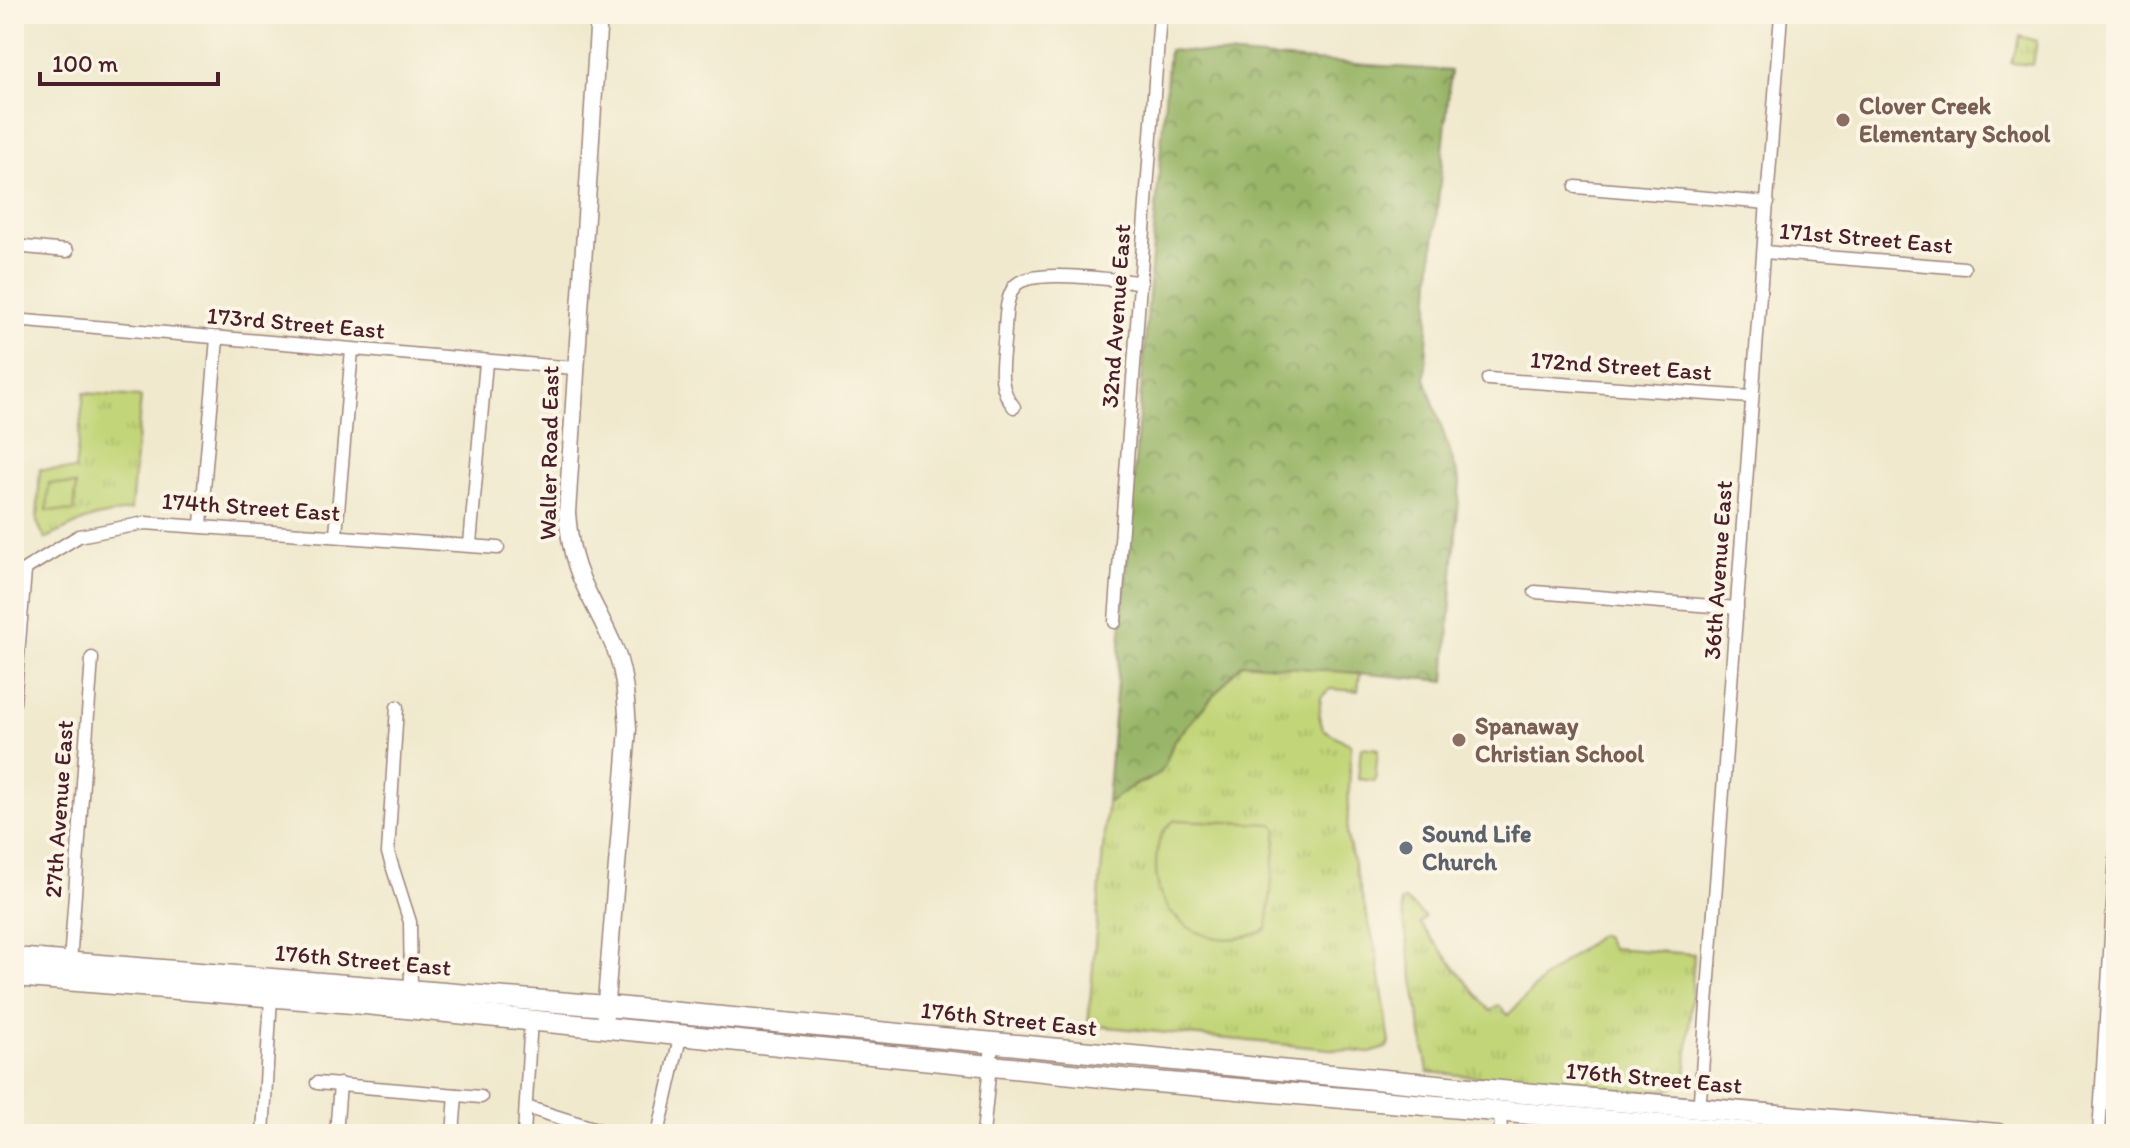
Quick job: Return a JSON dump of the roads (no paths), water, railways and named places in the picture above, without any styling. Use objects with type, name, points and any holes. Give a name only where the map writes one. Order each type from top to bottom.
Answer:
[{"type":"main road","name":"176th Street East","points":[[14,958],[411,990],[605,1016],[1698,1118],[1998,1134]]},
{"type":"main road","name":"176th Street East","points":[[14,976],[531,1019],[605,1016],[681,1033],[991,1054],[1500,1124],[1698,1118],[1765,1134]]},
{"type":"main road","points":[[271,997],[278,989],[339,994],[353,985]]},
{"type":"street","name":"Waller Road East","points":[[599,14],[567,499],[570,546],[586,596],[613,643],[624,679],[627,707],[605,1016]]},
{"type":"street","name":"32nd Avenue East","points":[[1115,622],[1160,14]]},
{"type":"street","name":"36th Avenue East","points":[[1698,1118],[1781,14]]},
{"type":"street","points":[[1576,187],[1768,203]]},
{"type":"street","points":[[14,246],[67,251]]},
{"type":"street","name":"171st Street East","points":[[1764,252],[1964,268]]},
{"type":"street","points":[[1014,407],[1005,396],[1002,377],[1007,306],[1015,286],[1021,280],[1042,275],[1141,282]]},
{"type":"street","name":"173rd Street East","points":[[14,320],[574,368]]},
{"type":"street","points":[[201,524],[217,338]]},
{"type":"street","points":[[336,534],[352,350]]},
{"type":"street","points":[[470,544],[486,362]]},
{"type":"street","name":"172nd Street East","points":[[1488,379],[1751,397]]},
{"type":"street","name":"174th Street East","points":[[20,574],[79,536],[145,523],[201,524],[498,548]]},
{"type":"street","points":[[14,703],[20,574]]},
{"type":"street","points":[[1535,592],[1737,608]]},
{"type":"street","name":"27th Avenue East","points":[[70,963],[92,658]]},
{"type":"street","points":[[397,707],[388,853],[410,922],[411,990]]},
{"type":"street","points":[[2099,1134],[2116,854]]},
{"type":"street","points":[[263,1134],[271,997]]},
{"type":"street","points":[[524,1134],[531,1019]]},
{"type":"street","points":[[658,1134],[681,1033]]},
{"type":"street","points":[[983,1134],[991,1054]]},
{"type":"street","points":[[317,1083],[481,1097]]},
{"type":"street","points":[[336,1134],[340,1084]]},
{"type":"street","points":[[453,1134],[456,1095]]},
{"type":"street","points":[[526,1107],[612,1134]]},
{"type":"place","name":"Clover Creek Elementary School","points":[[1843,120]]},
{"type":"place","name":"Spanaway Christian School","points":[[1459,740]]},
{"type":"place","name":"Sound Life Church","points":[[1406,848]]}]
